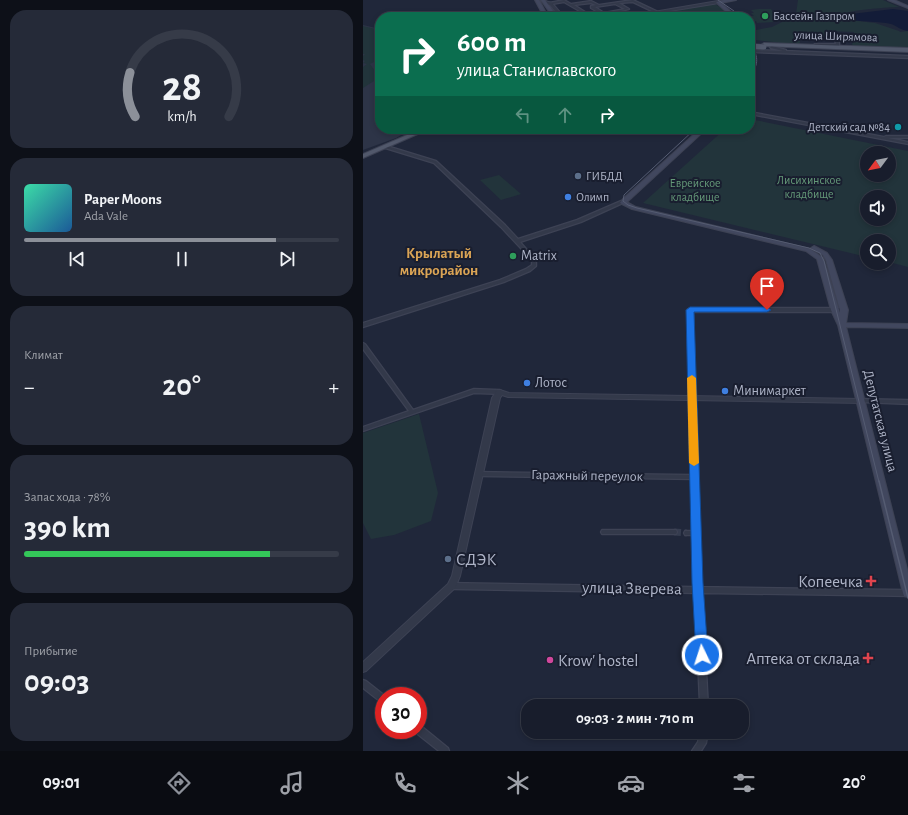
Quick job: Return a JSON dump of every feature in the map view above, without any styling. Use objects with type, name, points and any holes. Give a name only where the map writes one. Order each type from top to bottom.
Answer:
[{"type":"main road","points":[[537,0],[543,12]]},
{"type":"main road","points":[[716,1],[734,0]]},
{"type":"main road","points":[[890,0],[908,7]]},
{"type":"main road","points":[[544,1],[552,12]]},
{"type":"main road","points":[[716,1],[729,12]]},
{"type":"main road","points":[[755,47],[764,46]]},
{"type":"main road","name":"улица Ширямова","points":[[764,46],[815,46],[908,50]]},
{"type":"main road","name":"улица Ширямова","points":[[764,46],[783,46],[790,50],[908,50]]},
{"type":"main road","points":[[363,154],[407,134]]},
{"type":"main road","points":[[363,154],[386,147],[415,134]]},
{"type":"main road","points":[[627,199],[698,134]]},
{"type":"main road","name":"Депутатская улица","points":[[627,199],[627,206],[812,251],[818,255],[822,261],[835,310],[842,325],[908,593]]},
{"type":"main road","name":"Депутатская улица","points":[[627,199],[634,204],[811,246],[821,251],[829,260],[844,310],[842,325]]},
{"type":"main road","points":[[842,325],[908,326]]},
{"type":"street","points":[[571,6],[599,0]]},
{"type":"street","points":[[544,1],[551,4],[558,12]]},
{"type":"street","points":[[551,4],[550,3],[564,1],[582,12]]},
{"type":"street","points":[[601,12],[592,7],[618,1],[633,2],[657,12],[716,1]]},
{"type":"street","points":[[613,12],[628,9],[618,1]]},
{"type":"street","points":[[591,2],[599,6]]},
{"type":"street","points":[[815,46],[838,46],[837,40]]},
{"type":"street","points":[[772,47],[790,50],[796,53],[908,57]]},
{"type":"street","points":[[755,48],[790,50]]},
{"type":"street","points":[[755,114],[908,143]]},
{"type":"street","points":[[875,137],[908,137]]},
{"type":"street","points":[[363,325],[502,281],[534,266],[534,260],[517,241],[435,162],[386,147]]},
{"type":"street","points":[[517,241],[579,221],[627,199]]},
{"type":"street","points":[[704,699],[696,533],[690,310],[844,310]]},
{"type":"street","points":[[363,345],[412,412]]},
{"type":"street","points":[[363,429],[474,391],[500,392],[513,395],[908,402]]},
{"type":"street","points":[[363,668],[452,586],[456,576],[496,398],[500,392]]},
{"type":"street","name":"Гаражный переулок","points":[[479,474],[695,477]]},
{"type":"street","points":[[604,532],[675,532]]},
{"type":"street","points":[[687,533],[696,533]]},
{"type":"street","name":"улица Зверева","points":[[452,586],[908,593]]},
{"type":"street","points":[[363,683],[375,693]]},
{"type":"street","points":[[427,736],[445,751]]},
{"type":"street","points":[[696,751],[703,743],[703,739]]},
{"type":"shaded area","points":[[893,9],[908,11],[908,31],[891,24],[850,20],[845,18],[851,14]]},
{"type":"shaded area","points":[[363,25],[375,28],[375,134],[403,134],[396,138],[363,150]]},
{"type":"green space","points":[[798,0],[883,0],[899,7],[854,11],[842,15],[840,19],[875,23],[900,32],[908,31],[908,48],[852,46],[854,32],[828,31],[831,37],[811,36],[801,38],[799,45],[756,40],[755,38],[755,30],[772,27],[786,20],[783,18],[796,14]]},
{"type":"green space","points":[[715,4],[727,12],[665,12]]},
{"type":"green space","name":"Бассейн Газпром","points":[[771,9],[777,20],[775,22],[757,23],[755,21],[755,12],[751,10]]},
{"type":"green space","points":[[363,26],[375,29],[375,62],[370,64],[375,71],[375,81],[363,88],[363,67],[367,64],[363,63],[365,61],[363,60],[363,56],[365,54],[363,54]]},
{"type":"green space","name":"Лисихинское кладбище","points":[[755,120],[883,146],[860,146],[860,182],[896,182],[896,149],[908,151],[908,267],[896,264],[896,234],[860,234],[860,255],[643,203],[719,134],[755,134]]},
{"type":"green space","points":[[499,175],[521,194],[501,200],[480,180]]},
{"type":"green space","points":[[419,414],[438,493],[431,521],[394,535],[371,539],[363,523],[363,433]]},
{"type":"tunnel","points":[[674,532],[687,533]]},
{"type":"tram line","points":[[718,0],[735,12]]},
{"type":"tram line","points":[[755,51],[757,59],[755,67]]},
{"type":"tram line","points":[[690,134],[624,195],[623,201],[628,205],[637,208],[809,248],[820,253],[824,261],[879,482]]},
{"type":"tram line","points":[[879,481],[908,598]]},
{"type":"slow traffic","points":[[692,378],[694,463]]},
{"type":"place","name":"Бассейн Газпром","points":[[765,16]]},
{"type":"place","name":"Детский сад №84","points":[[898,127]]},
{"type":"place","name":"ГИБДД","points":[[578,176]]},
{"type":"place","name":"Олимп","points":[[568,197]]},
{"type":"place","name":"Matrix","points":[[513,256]]},
{"type":"place","name":"Лотос","points":[[527,383]]},
{"type":"place","name":"Минимаркет","points":[[725,391]]},
{"type":"place","name":"СДЭК","points":[[448,559]]},
{"type":"place","name":"Копеечка","points":[[871,581]]},
{"type":"place","name":"Аптека от склада","points":[[868,658]]},
{"type":"place","name":"Krow' hostel","points":[[550,660]]},
{"type":"district","name":"Крылатый микрорайон","points":[[439,262]]},
{"type":"route","points":[[702,655],[697,583],[690,310],[767,310]]},
{"type":"park label","name":"Еврейское кладбище","points":[[695,190]]}]
